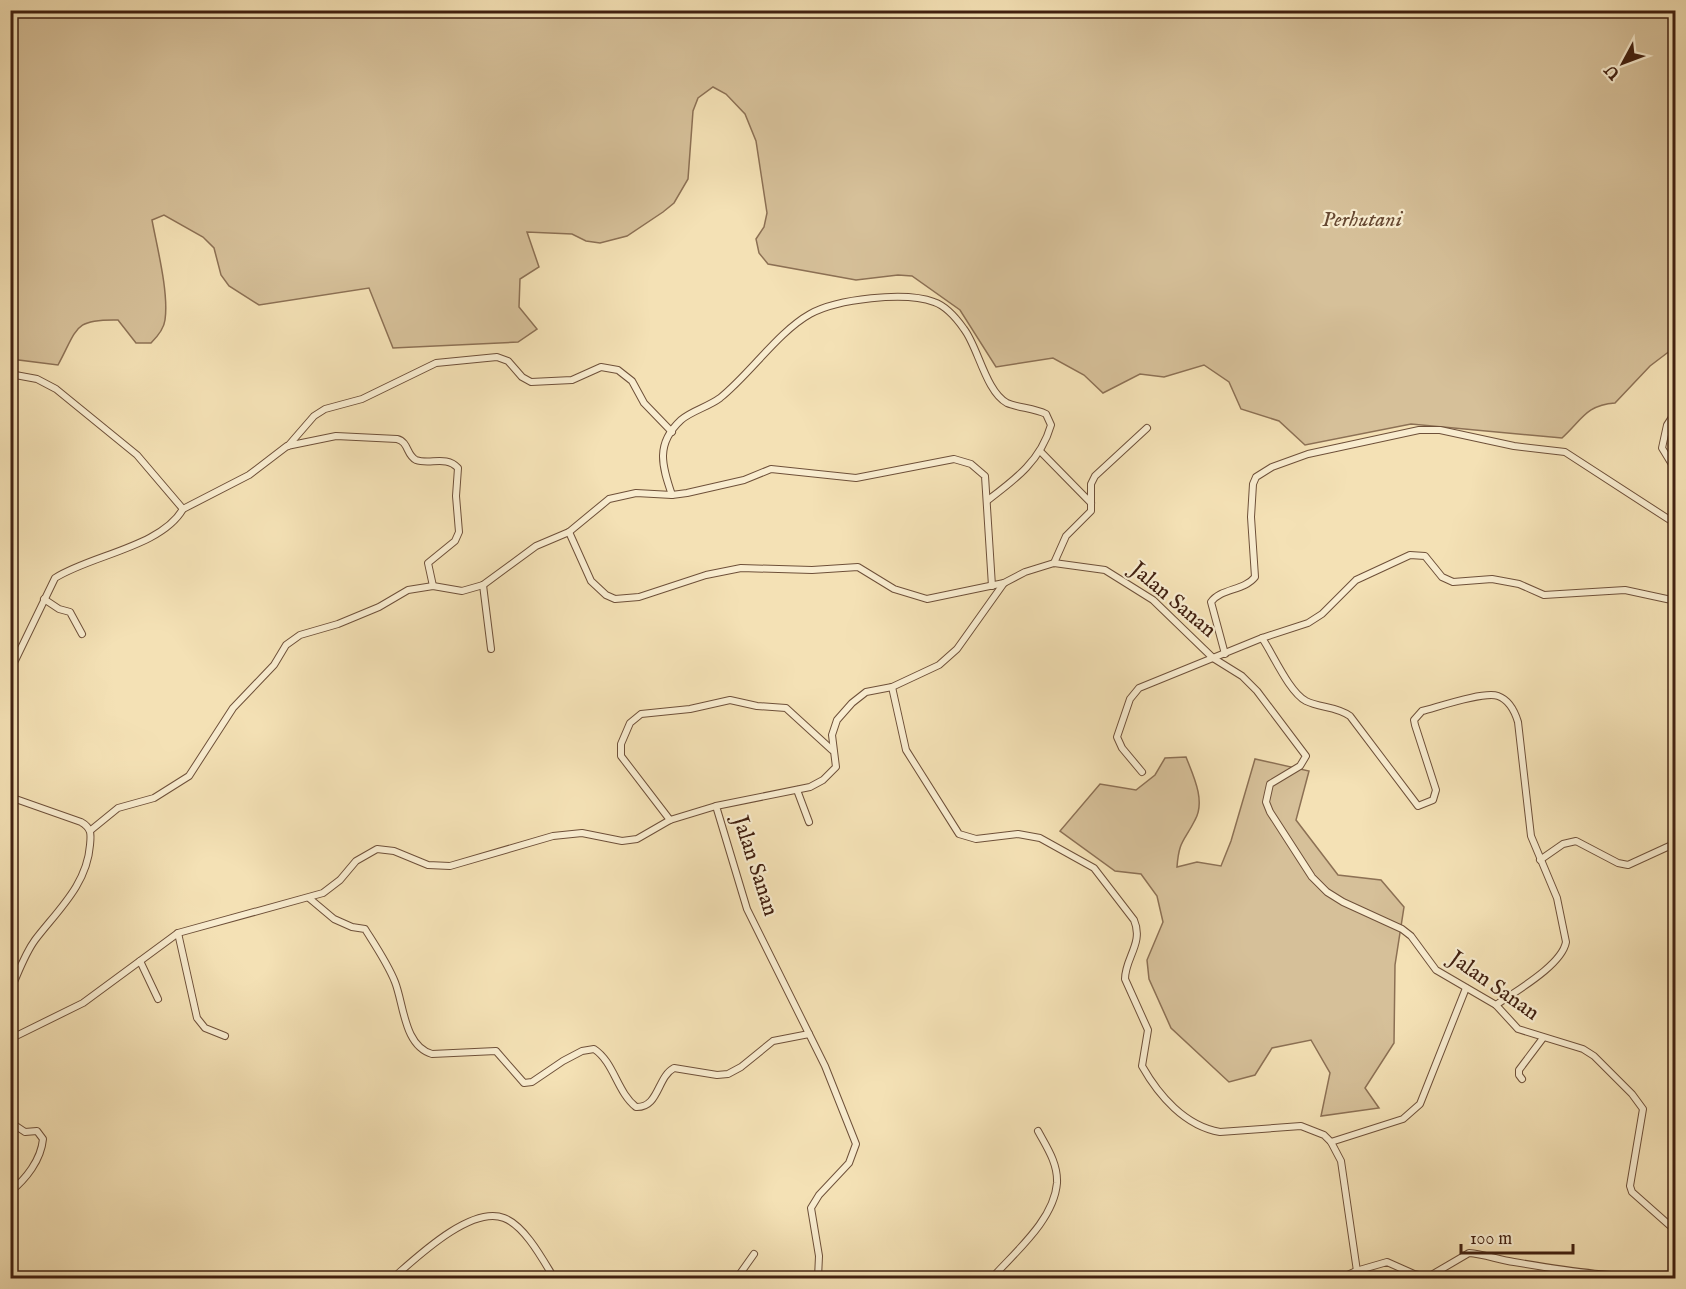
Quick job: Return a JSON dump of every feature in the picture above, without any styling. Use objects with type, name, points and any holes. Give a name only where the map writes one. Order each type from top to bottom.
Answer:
[{"type":"street","points":[[672,495],[663,470],[663,442],[681,419],[708,407],[737,384],[809,314],[830,305],[911,296],[937,302],[951,314],[966,331],[998,395],[1004,401],[1046,414],[1051,425],[1040,451],[1020,476],[988,500]]},
{"type":"street","points":[[10,671],[52,581],[59,575],[159,533],[177,518],[183,509],[249,475],[287,446],[314,416],[326,409],[362,399],[436,363],[497,357],[508,361],[522,377],[531,382],[572,380],[601,367],[618,370],[632,381],[644,403],[672,432]]},
{"type":"street","points":[[10,374],[37,379],[56,389],[137,454],[183,509]]},
{"type":"street","points":[[1676,411],[1667,425],[1662,448],[1676,471]]},
{"type":"street","points":[[1054,563],[1066,536],[1091,511],[1091,484],[1095,476],[1147,428]]},
{"type":"street","points":[[1225,654],[1211,602],[1218,595],[1246,584],[1255,577],[1251,517],[1253,484],[1262,472],[1308,454],[1430,429],[1514,446],[1554,450],[1576,458],[1676,524]]},
{"type":"street","points":[[287,446],[336,436],[397,439],[405,443],[417,460],[453,463],[459,475],[456,496],[459,532],[455,541],[428,563],[433,586]]},
{"type":"street","points":[[1040,451],[1092,504]]},
{"type":"street","points":[[10,991],[34,941],[64,905],[84,873],[90,856],[91,830],[118,808],[154,798],[189,776],[233,708],[274,665],[292,640],[300,635],[338,624],[379,607],[408,590],[433,586],[462,591],[483,585],[536,546],[569,532],[609,499],[636,493],[672,495],[744,480],[771,469],[855,478],[954,459],[971,464],[985,476],[992,586]]},
{"type":"street","points":[[569,532],[591,581],[606,595],[615,599],[639,597],[706,575],[741,568],[812,570],[858,567],[894,589],[927,599],[1004,583]]},
{"type":"street","points":[[1142,772],[1122,748],[1117,737],[1130,699],[1145,684],[1315,619],[1356,580],[1410,555],[1425,556],[1442,577],[1453,582],[1492,579],[1519,584],[1544,595],[1625,590],[1676,600]]},
{"type":"street","name":"Jalan Sanan","points":[[818,1278],[819,1256],[811,1208],[819,1195],[849,1164],[856,1144],[825,1066],[747,909],[716,806],[817,784],[837,764],[832,750],[832,735],[837,720],[852,703],[866,692],[892,687],[939,665],[957,649],[1004,583],[1025,572],[1054,563],[1115,573],[1153,600],[1213,658],[1242,676],[1257,691],[1306,756],[1300,766],[1270,784],[1266,802],[1287,841],[1312,878],[1343,902],[1402,928],[1411,936],[1436,970],[1497,1005],[1518,1029],[1583,1049],[1594,1056],[1640,1103],[1643,1109],[1630,1186],[1637,1198],[1676,1231]]},
{"type":"street","points":[[483,585],[491,649]]},
{"type":"street","points":[[44,599],[59,609],[70,612],[82,634]]},
{"type":"street","points":[[1262,638],[1296,693],[1308,702],[1336,708],[1350,716],[1418,806],[1432,800],[1436,790],[1415,725],[1417,715],[1422,711],[1489,695],[1507,702],[1518,722],[1528,824],[1540,860],[1557,898],[1566,942],[1565,949],[1554,963],[1497,1005]]},
{"type":"street","points":[[892,687],[906,750],[959,834],[976,839],[1018,834],[1040,838],[1094,868],[1134,920],[1137,928],[1137,945],[1125,972],[1125,979],[1148,1030],[1142,1066],[1177,1111],[1196,1126],[1208,1130],[1220,1132],[1301,1126],[1324,1135],[1331,1142],[1341,1161],[1358,1278]]},
{"type":"street","points":[[670,820],[621,756],[621,744],[630,723],[641,714],[690,709],[730,700],[757,706],[783,706],[832,750]]},
{"type":"street","points":[[797,790],[809,822]]},
{"type":"street","points":[[10,797],[81,822],[91,830]]},
{"type":"street","points":[[10,1039],[83,1004],[178,933],[309,898],[331,888],[356,861],[377,849],[394,851],[428,865],[450,866],[553,836],[582,833],[630,841],[648,834],[670,820],[716,806]]},
{"type":"street","points":[[1540,860],[1563,844],[1576,841],[1618,863],[1628,865],[1676,843]]},
{"type":"street","points":[[309,898],[334,919],[352,927],[364,929],[395,981],[411,1036],[418,1046],[432,1054],[496,1051],[506,1059],[517,1078],[524,1083],[532,1082],[582,1051],[594,1049],[602,1056],[623,1095],[636,1107],[641,1108],[651,1101],[667,1073],[674,1068],[717,1075],[728,1074],[741,1067],[773,1041],[809,1034]]},
{"type":"street","points":[[178,933],[196,1018],[205,1028],[225,1036]]},
{"type":"street","points":[[140,961],[158,999]]},
{"type":"street","points":[[1331,1142],[1403,1119],[1420,1104],[1466,988]]},
{"type":"street","points":[[1522,1079],[1519,1070],[1543,1038]]},
{"type":"street","points":[[10,1122],[25,1132],[37,1131],[42,1139],[42,1148],[28,1175],[10,1192]]},
{"type":"street","points":[[993,1278],[1036,1228],[1054,1194],[1057,1183],[1055,1168],[1038,1131]]},
{"type":"street","points":[[393,1278],[426,1250],[458,1228],[479,1218],[494,1215],[506,1218],[519,1229],[554,1278]]},
{"type":"street","points":[[1341,1278],[1356,1271],[1392,1262],[1414,1274],[1428,1277],[1469,1253],[1521,1263],[1621,1276],[1644,1278],[1676,1274]]},
{"type":"street","points":[[736,1278],[753,1254]]},
{"type":"green space","name":"Perhutani","points":[[11,11],[1675,11],[1675,347],[1650,366],[1615,403],[1605,404],[1591,410],[1562,438],[1411,424],[1305,445],[1279,421],[1241,409],[1229,382],[1204,365],[1164,377],[1140,374],[1103,393],[1084,375],[1053,358],[996,367],[960,310],[912,276],[898,275],[856,280],[768,264],[759,253],[756,239],[764,227],[767,213],[756,141],[745,114],[726,94],[713,87],[698,98],[693,111],[688,179],[674,203],[663,212],[627,236],[600,243],[586,241],[572,234],[527,232],[539,267],[520,279],[519,307],[537,329],[518,342],[393,348],[369,288],[259,305],[229,286],[221,275],[214,248],[203,237],[164,215],[152,220],[164,284],[165,320],[162,330],[151,343],[136,343],[118,320],[92,321],[79,328],[74,334],[58,365],[11,359]]},
{"type":"green space","points":[[1186,757],[1195,780],[1199,805],[1195,820],[1181,846],[1177,867],[1197,862],[1221,866],[1231,841],[1255,759],[1309,771],[1296,820],[1338,875],[1381,880],[1404,907],[1395,965],[1394,1043],[1365,1088],[1379,1108],[1321,1116],[1330,1073],[1311,1040],[1272,1048],[1255,1075],[1229,1082],[1171,1028],[1149,979],[1147,960],[1163,922],[1157,896],[1141,874],[1115,871],[1060,831],[1100,784],[1136,790],[1155,775],[1165,758]]}]
